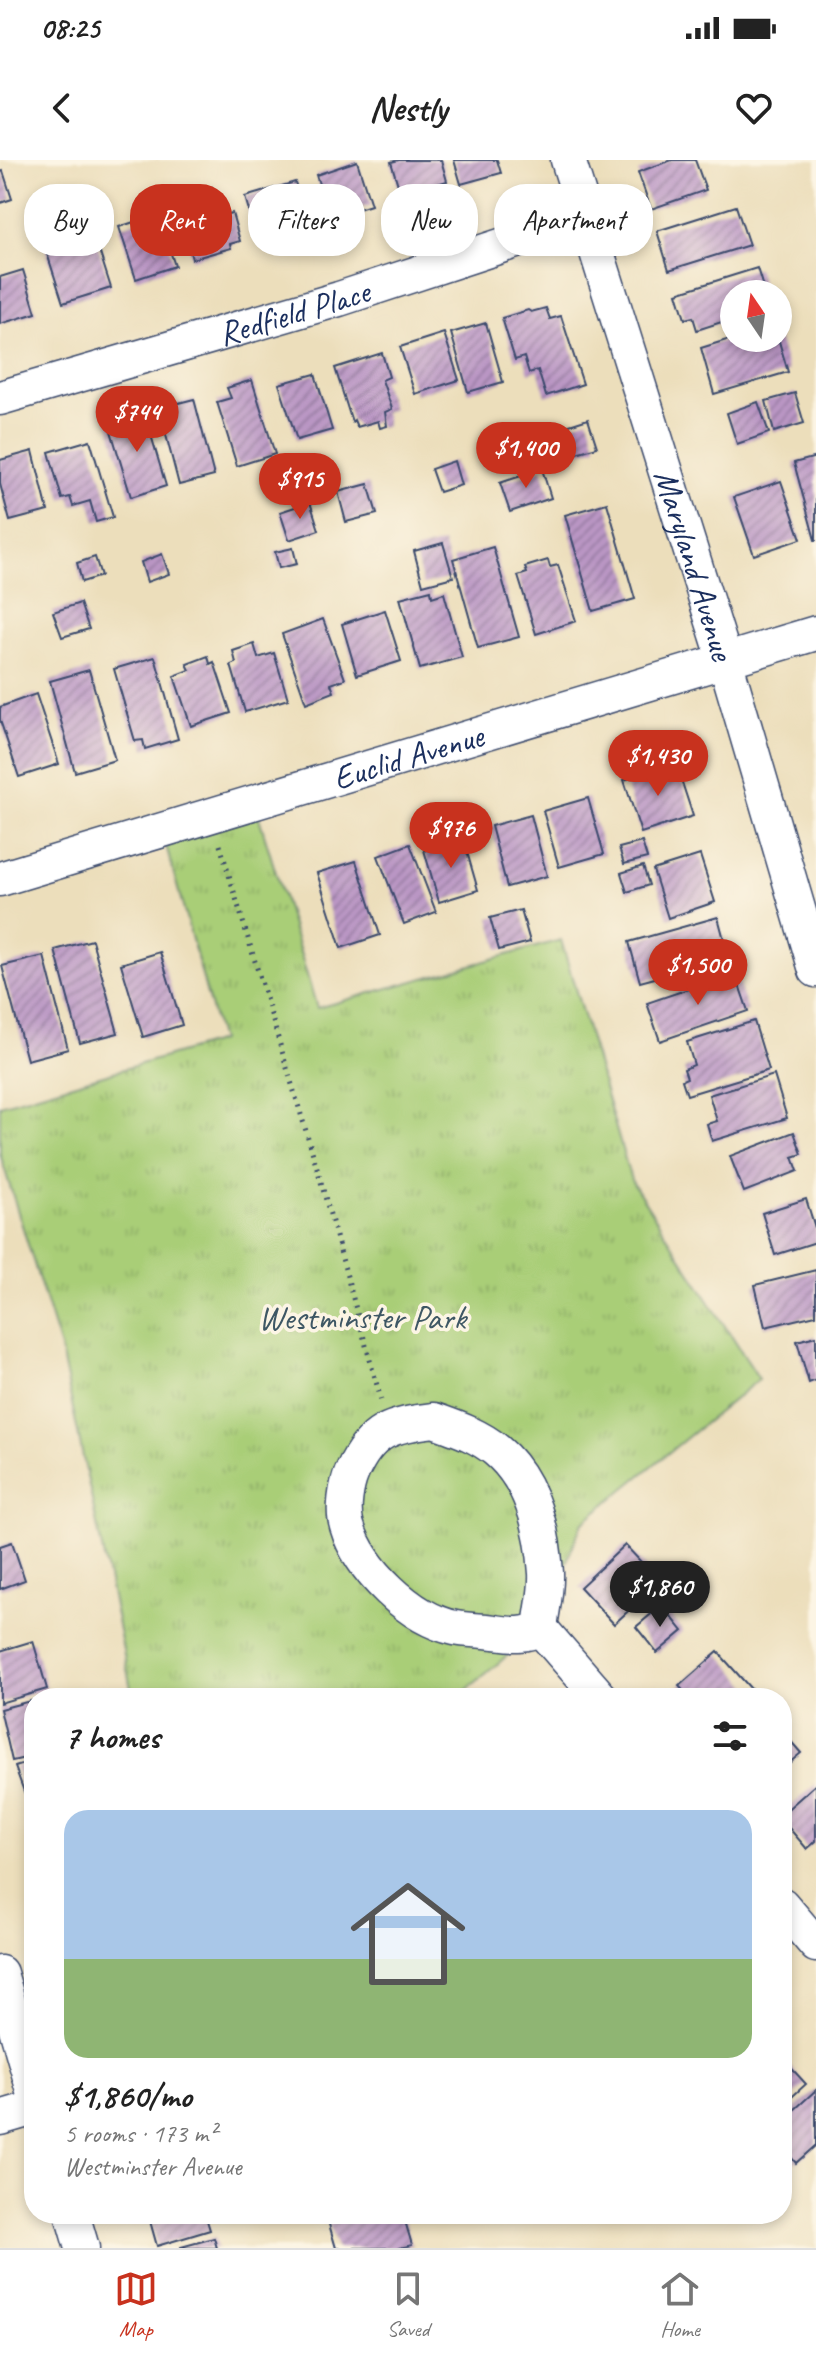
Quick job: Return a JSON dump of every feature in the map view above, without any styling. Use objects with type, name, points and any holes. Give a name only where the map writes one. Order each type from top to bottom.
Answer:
[{"type":"street","name":"Maryland Avenue","points":[[568,160],[575,184]]},
{"type":"street","name":"Redfield Place","points":[[0,398],[339,299],[494,248]]},
{"type":"street","name":"Maryland Avenue","points":[[598,256],[725,660],[816,970]]},
{"type":"street","name":"Euclid Avenue","points":[[0,879],[816,633]]},
{"type":"street","points":[[540,1628],[528,1635],[454,1628],[418,1612],[386,1587],[366,1566],[346,1525],[347,1484],[372,1439],[402,1424],[434,1420],[469,1432],[497,1450],[517,1474],[535,1507],[546,1574],[540,1628],[592,1688]]},
{"type":"street","points":[[792,1917],[816,1945]]},
{"type":"street","points":[[0,1973],[24,2056]]},
{"type":"street","points":[[0,2118],[24,2111]]},
{"type":"street","points":[[75,2224],[82,2248]]},
{"type":"path","points":[[225,864],[318,1171],[379,1392]]},
{"type":"green space","name":"Westminster Park","points":[[255,804],[317,1008],[561,940],[631,1180],[759,1379],[582,1523],[540,1628],[469,1688],[131,1688],[61,1351],[0,1154],[0,1105],[220,1041],[162,831]]},
{"type":"building","points":[[441,160],[447,181],[398,184],[391,162]]},
{"type":"building","points":[[454,160],[497,160],[501,173],[461,184]]},
{"type":"building","points":[[672,160],[695,160],[706,190],[653,208],[653,184],[642,184],[638,172]]},
{"type":"building","points":[[357,161],[364,184],[319,184],[316,175]]},
{"type":"building","points":[[3,171],[12,199],[0,203],[0,172]]},
{"type":"building","points":[[365,186],[371,205],[365,207]]},
{"type":"building","points":[[736,206],[749,245],[669,270],[657,231]]},
{"type":"building","points":[[232,213],[240,241],[232,243]]},
{"type":"building","points":[[130,223],[130,256],[172,256],[175,266],[136,279],[119,227]]},
{"type":"building","points":[[48,256],[101,256],[111,288],[63,303]]},
{"type":"building","points":[[757,268],[761,280],[720,280],[720,323],[697,330],[693,317],[685,319],[677,293]]},
{"type":"building","points":[[23,270],[36,313],[0,324],[0,277]]},
{"type":"building","points":[[546,308],[550,319],[561,316],[583,384],[546,396],[538,370],[529,373],[524,357],[515,360],[502,318]]},
{"type":"building","points":[[486,323],[503,382],[468,392],[451,333]]},
{"type":"building","points":[[444,333],[459,380],[415,394],[400,347]]},
{"type":"building","points":[[720,342],[720,352],[782,352],[788,372],[714,394],[701,348]]},
{"type":"building","points":[[382,353],[389,377],[382,380],[392,409],[385,412],[387,426],[380,428],[378,421],[357,427],[354,420],[352,422],[335,368]]},
{"type":"building","points":[[315,374],[332,430],[297,440],[279,384]]},
{"type":"building","points":[[252,380],[275,454],[237,466],[217,402],[231,398],[227,388]]},
{"type":"building","points":[[795,393],[804,423],[774,432],[766,401]]},
{"type":"building","points":[[194,399],[214,476],[179,485],[159,408]]},
{"type":"building","points":[[758,402],[769,433],[737,444],[727,413]]},
{"type":"building","points":[[144,411],[166,486],[131,497],[108,421]]},
{"type":"building","points":[[588,419],[597,447],[566,456],[557,429]]},
{"type":"building","points":[[90,440],[113,517],[96,522],[90,501],[73,506],[70,497],[62,499],[49,452]]},
{"type":"building","points":[[33,451],[48,511],[10,521],[0,484],[0,460]]},
{"type":"building","points":[[816,457],[816,540],[815,540],[794,463]]},
{"type":"building","points":[[454,461],[461,485],[439,492],[431,469]]},
{"type":"building","points":[[542,469],[551,498],[510,512],[500,483]]},
{"type":"building","points":[[781,481],[801,539],[754,555],[734,497]]},
{"type":"building","points":[[368,484],[377,514],[346,522],[338,492]]},
{"type":"building","points":[[310,502],[319,530],[289,540],[280,512]]},
{"type":"building","points":[[607,503],[635,599],[593,611],[565,515]]},
{"type":"building","points":[[443,543],[453,577],[423,585],[414,551]]},
{"type":"building","points":[[493,547],[519,637],[478,648],[453,559]]},
{"type":"building","points":[[293,548],[297,564],[279,568],[275,552]]},
{"type":"building","points":[[162,554],[169,574],[147,582],[141,562]]},
{"type":"building","points":[[95,557],[101,576],[82,582],[77,563]]},
{"type":"building","points":[[548,560],[550,567],[558,565],[576,621],[536,634],[518,576],[527,573],[525,567]]},
{"type":"building","points":[[431,590],[432,597],[444,593],[462,657],[420,669],[400,598]]},
{"type":"building","points":[[80,603],[89,629],[62,637],[53,612]]},
{"type":"building","points":[[385,610],[401,661],[357,675],[342,624]]},
{"type":"building","points":[[323,619],[345,679],[331,684],[334,692],[306,703],[282,634]]},
{"type":"building","points":[[254,644],[258,658],[274,653],[288,699],[245,712],[231,665],[236,663],[233,651]]},
{"type":"building","points":[[208,656],[210,664],[214,662],[231,713],[191,726],[174,676],[190,670],[187,664]]},
{"type":"building","points":[[155,657],[178,739],[145,749],[143,740],[135,741],[114,669]]},
{"type":"building","points":[[89,670],[115,760],[75,772],[50,681]]},
{"type":"building","points":[[36,694],[59,764],[19,777],[0,720],[0,707]]},
{"type":"building","points":[[676,764],[693,816],[641,833],[624,780]]},
{"type":"building","points":[[588,798],[604,854],[559,867],[543,811]]},
{"type":"building","points":[[531,815],[547,876],[507,887],[491,826]]},
{"type":"building","points":[[463,838],[478,890],[439,902],[424,850]]},
{"type":"building","points":[[642,842],[647,858],[624,864],[619,848]]},
{"type":"building","points":[[410,844],[436,912],[404,924],[378,856]]},
{"type":"building","points":[[700,855],[715,902],[668,918],[653,870]]},
{"type":"building","points":[[356,861],[380,935],[341,948],[317,873]]},
{"type":"building","points":[[643,866],[649,885],[627,892],[621,873]]},
{"type":"building","points":[[521,910],[530,942],[499,950],[490,918]]},
{"type":"building","points":[[718,917],[729,958],[640,982],[629,942]]},
{"type":"building","points":[[92,940],[118,1033],[80,1043],[55,950]]},
{"type":"building","points":[[160,952],[182,1025],[143,1037],[121,964]]},
{"type":"building","points":[[44,956],[68,1049],[27,1060],[2,966]]},
{"type":"building","points":[[735,973],[748,1011],[660,1041],[647,1003]]},
{"type":"building","points":[[754,1021],[769,1070],[687,1095],[682,1080],[687,1078],[684,1069],[694,1065],[687,1042]]},
{"type":"building","points":[[774,1075],[787,1118],[712,1141],[707,1124],[717,1121],[709,1095]]},
{"type":"building","points":[[794,1132],[802,1154],[793,1157],[798,1171],[744,1192],[730,1156]]},
{"type":"building","points":[[806,1199],[816,1231],[816,1242],[775,1255],[762,1213]]},
{"type":"building","points":[[816,1270],[816,1315],[765,1327],[755,1285]]},
{"type":"building","points":[[816,1336],[816,1380],[809,1383],[797,1341]]},
{"type":"building","points":[[12,1542],[25,1580],[0,1589],[0,1546]]},
{"type":"building","points":[[625,1545],[660,1582],[614,1624],[580,1587]]},
{"type":"building","points":[[662,1605],[683,1631],[657,1653],[636,1627]]},
{"type":"building","points":[[33,1641],[47,1688],[24,1688],[24,1696],[0,1703],[0,1651]]},
{"type":"building","points":[[718,1652],[750,1688],[681,1688],[679,1686]]},
{"type":"building","points":[[24,1703],[24,1758],[12,1761],[0,1709]]},
{"type":"building","points":[[792,1743],[801,1753],[792,1761]]},
{"type":"building","points":[[24,1764],[24,1791],[15,1767]]},
{"type":"building","points":[[816,1784],[816,1841],[807,1849],[792,1832],[792,1805]]},
{"type":"building","points":[[792,2069],[806,2084],[792,2097]]},
{"type":"building","points":[[816,2090],[816,2145],[796,2163],[792,2158],[792,2112]]},
{"type":"building","points":[[151,2224],[208,2224],[210,2230],[157,2246]]},
{"type":"building","points":[[329,2224],[406,2224],[412,2245],[400,2248],[336,2248]]},
{"type":"building","points":[[214,2238],[217,2248],[181,2248],[181,2247]]}]
